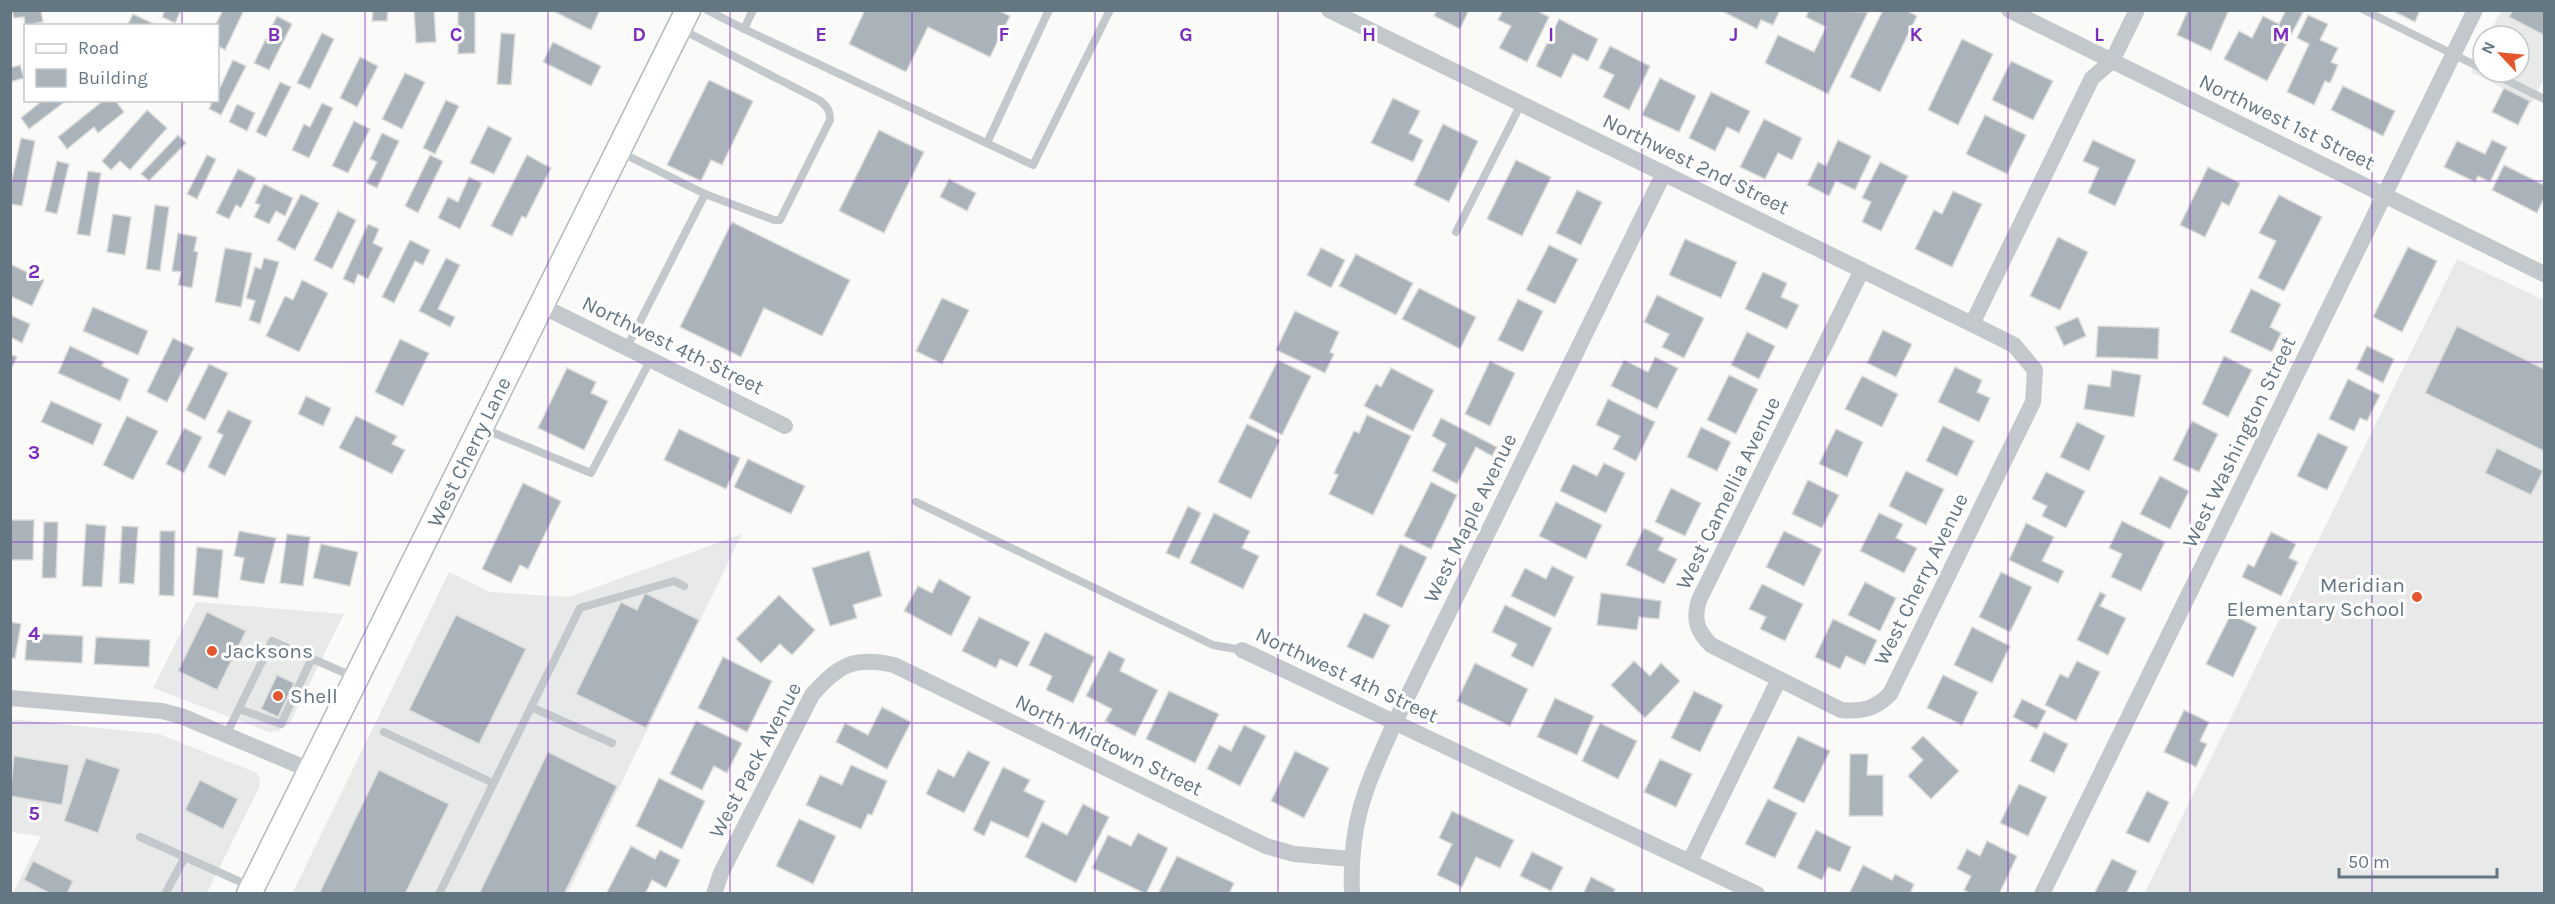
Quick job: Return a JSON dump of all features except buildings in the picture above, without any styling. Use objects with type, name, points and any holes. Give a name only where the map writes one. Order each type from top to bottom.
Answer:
[{"type":"main road","name":"West Cherry Lane","points":[[251,890],[683,20]]},
{"type":"street","name":"Northwest 2nd Street","points":[[1329,10],[2014,345],[2035,369]]},
{"type":"street","name":"Northwest 1st Street","points":[[2009,10],[2544,274]]},
{"type":"street","points":[[1972,324],[2092,78],[2112,61],[2137,10]]},
{"type":"street","name":"West Washington Street","points":[[2042,894],[2475,10]]},
{"type":"street","name":"West Maple Avenue","points":[[1352,894],[1351,859],[1357,815],[1364,792],[1395,722],[1664,173]]},
{"type":"street","name":"West Camellia Avenue","points":[[1779,680],[1711,645],[1701,634],[1695,613],[1699,600],[1862,270]]},
{"type":"street","name":"Northwest 4th Street","points":[[542,306],[785,426]]},
{"type":"street","name":"West Cherry Avenue","points":[[1779,680],[1841,710],[1857,712],[1869,709],[1890,694],[2033,402],[2035,369]]},
{"type":"street","name":"Northwest 4th Street","points":[[1242,650],[1756,894]]},
{"type":"street","name":"North Midtown Street","points":[[852,662],[874,661],[894,665],[1266,846],[1294,854],[1351,859]]},
{"type":"street","name":"West Pack Avenue","points":[[714,894],[722,873],[812,695],[829,675],[852,662]]},
{"type":"street","points":[[1690,861],[1779,680]]},
{"type":"street","points":[[10,698],[162,711],[181,716],[310,770]]},
{"type":"lane","points":[[706,10],[1033,165],[1110,10]]},
{"type":"lane","points":[[744,29],[753,10]]},
{"type":"lane","points":[[987,143],[1049,10]]},
{"type":"lane","points":[[2364,10],[2471,63]]},
{"type":"lane","points":[[618,151],[705,194],[774,220],[780,220],[830,120],[827,106],[819,100],[683,20]]},
{"type":"lane","points":[[2514,84],[2544,99]]},
{"type":"lane","points":[[1456,232],[1521,104]]},
{"type":"lane","points":[[627,347],[705,194]]},
{"type":"lane","points":[[481,428],[591,473],[651,359]]},
{"type":"lane","name":"Northwest 4th Street","points":[[916,502],[1213,645],[1242,650]]},
{"type":"lane","points":[[439,894],[580,608],[674,581],[684,586]]},
{"type":"lane","points":[[226,735],[272,641],[357,678]]},
{"type":"lane","points":[[239,709],[280,724],[312,658]]},
{"type":"lane","points":[[531,707],[612,743]]},
{"type":"lane","points":[[384,732],[493,783]]},
{"type":"lane","points":[[140,837],[251,890]]},
{"type":"lane","points":[[165,894],[185,857]]},
{"type":"shaded area","points":[[2501,11],[2544,11],[2544,78],[2532,103],[2495,84],[2531,84],[2531,24],[2494,24]]},
{"type":"shaded area","name":"Meridian Elementary School","points":[[2457,259],[2544,300],[2544,893],[2144,894]]},
{"type":"shaded area","points":[[742,534],[568,893],[292,894],[449,572],[490,592],[569,597]]},
{"type":"shaded area","points":[[196,602],[344,614],[290,723],[278,731],[269,732],[153,688]]},
{"type":"shaded area","points":[[11,719],[159,734],[257,773],[260,780],[259,788],[207,893],[13,893],[41,836],[11,832]]},
{"type":"place","name":"Meridian Elementary School","points":[[2417,597]]},
{"type":"place","name":"Jacksons","points":[[212,651]]},
{"type":"place","name":"Shell","points":[[278,696]]}]
